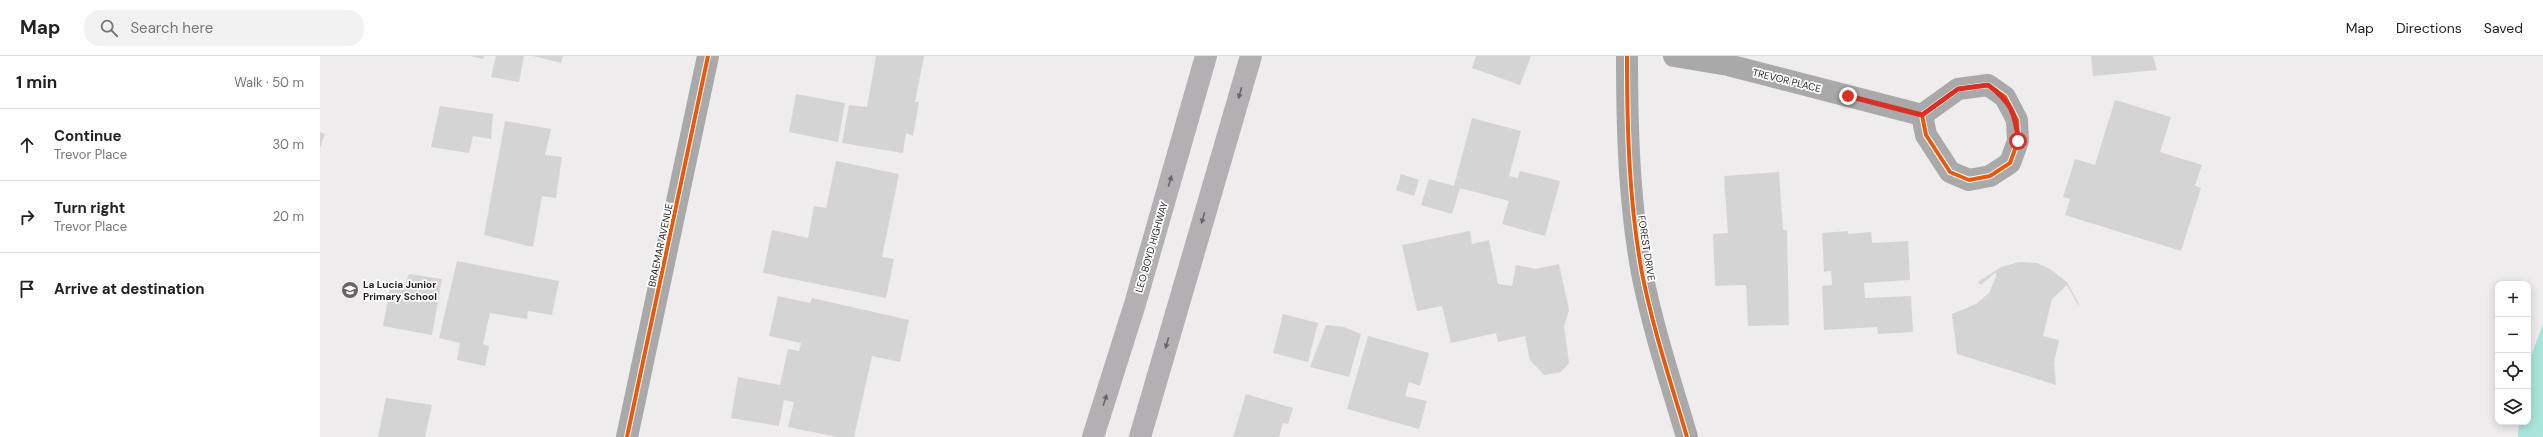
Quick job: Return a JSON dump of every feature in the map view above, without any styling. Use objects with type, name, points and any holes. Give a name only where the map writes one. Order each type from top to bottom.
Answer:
[{"type":"highway","name":"LEO BOYD HIGHWAY","points":[[1093,437],[1135,304],[1206,56]]},
{"type":"highway","points":[[1140,437],[1251,56]]},
{"type":"street","name":"BRAEMAR AVENUE","points":[[627,437],[708,56]]},
{"type":"street","name":"FOREST DRIVE","points":[[1627,56],[1631,183],[1635,224],[1653,321],[1683,436]]},
{"type":"street","name":"TREVOR PLACE","points":[[1674,56],[1728,65],[1922,115]]},
{"type":"street","points":[[1988,85],[2005,97],[2017,120],[2018,141],[2010,164],[1990,176],[1969,180],[1950,172],[1926,135],[1922,115],[1958,89],[1988,85]]},
{"type":"shaded area","points":[[2543,324],[2543,437],[2518,437],[2519,425],[2531,425],[2531,356]]},
{"type":"building","points":[[471,56],[484,56],[483,59]]},
{"type":"building","points":[[496,56],[524,56],[519,82],[491,77]]},
{"type":"building","points":[[533,56],[563,56],[561,63]]},
{"type":"building","points":[[876,56],[924,56],[915,102],[919,102],[913,136],[906,133],[903,153],[842,143],[849,105],[867,107]]},
{"type":"building","points":[[1476,56],[1531,56],[1520,85],[1472,68]]},
{"type":"building","points":[[2091,56],[2153,56],[2157,70],[2093,76]]},
{"type":"building","points":[[796,94],[845,103],[838,142],[789,132]]},
{"type":"building","points":[[2115,100],[2171,117],[2160,152],[2202,165],[2195,186],[2201,188],[2181,251],[2065,215],[2070,199],[2063,197],[2075,159],[2095,165]]},
{"type":"building","points":[[440,106],[493,114],[491,139],[473,136],[469,153],[431,147]]},
{"type":"building","points":[[1472,118],[1521,131],[1509,176],[1518,178],[1520,171],[1560,181],[1545,236],[1502,224],[1509,201],[1460,188],[1452,214],[1421,205],[1429,179],[1454,186]]},
{"type":"building","points":[[505,121],[551,129],[545,155],[562,157],[556,198],[542,196],[533,247],[484,235]]},
{"type":"building","points":[[320,132],[325,134],[320,148]]},
{"type":"building","points":[[836,161],[899,174],[882,257],[894,259],[886,298],[763,273],[772,230],[808,238],[814,206],[826,208]]},
{"type":"building","points":[[1779,172],[1783,230],[1787,230],[1789,325],[1748,326],[1746,285],[1715,286],[1713,234],[1728,233],[1724,176]]},
{"type":"building","points":[[1401,174],[1419,180],[1414,196],[1396,190]]},
{"type":"building","points":[[1470,231],[1472,244],[1489,240],[1498,284],[1512,286],[1516,265],[1536,269],[1559,264],[1569,310],[1564,326],[1569,363],[1561,372],[1544,375],[1530,360],[1525,336],[1498,342],[1496,333],[1451,343],[1442,306],[1417,311],[1402,245]]},
{"type":"building","points":[[1848,231],[1848,234],[1871,232],[1872,243],[1908,241],[1910,280],[1864,283],[1865,298],[1911,296],[1913,332],[1878,334],[1877,327],[1824,330],[1822,286],[1832,285],[1831,271],[1824,272],[1822,233]]},
{"type":"building","points":[[457,261],[559,281],[552,315],[528,311],[527,319],[490,313],[483,344],[489,346],[485,366],[457,360],[460,343],[439,338]]},
{"type":"building","points":[[2019,262],[2037,263],[2050,269],[2067,282],[2079,304],[2078,305],[2067,285],[2052,299],[2043,336],[2059,340],[2054,363],[2056,385],[1957,354],[1952,314],[1976,304],[1989,293],[1996,277],[1996,272],[1981,285],[1978,282],[2001,267]]},
{"type":"building","points":[[409,274],[442,279],[432,335],[383,326],[391,284],[405,285]]},
{"type":"building","points":[[778,296],[810,303],[812,298],[909,320],[900,362],[872,356],[854,437],[837,437],[788,427],[794,402],[784,400],[779,426],[731,418],[738,377],[780,385],[788,349],[799,351],[801,343],[769,336]]},
{"type":"building","points":[[1283,314],[1318,323],[1308,362],[1273,353]]},
{"type":"building","points":[[1326,325],[1344,327],[1361,334],[1349,377],[1310,367]]},
{"type":"building","points":[[1368,336],[1429,353],[1420,386],[1409,382],[1405,396],[1427,401],[1419,429],[1347,409]]},
{"type":"building","points":[[1246,394],[1293,408],[1288,424],[1283,423],[1279,437],[1233,437]]},
{"type":"building","points":[[386,398],[432,405],[425,437],[378,437]]},
{"type":"cycle path","points":[[627,437],[708,56]]},
{"type":"cycle path","points":[[1627,56],[1630,165],[1634,219],[1642,273],[1651,315],[1687,437]]},
{"type":"cycle path","points":[[1988,85],[2005,97],[2017,120],[2018,141],[2010,163],[1990,176],[1969,180],[1950,172],[1926,135],[1922,115],[1958,89],[1988,85]]},
{"type":"place","name":"La Lucia Junior Primary School","points":[[350,290]]},
{"type":"route","points":[[1848,96],[1922,115],[1958,89],[1988,85],[2005,97],[2017,120],[2018,141]]}]
